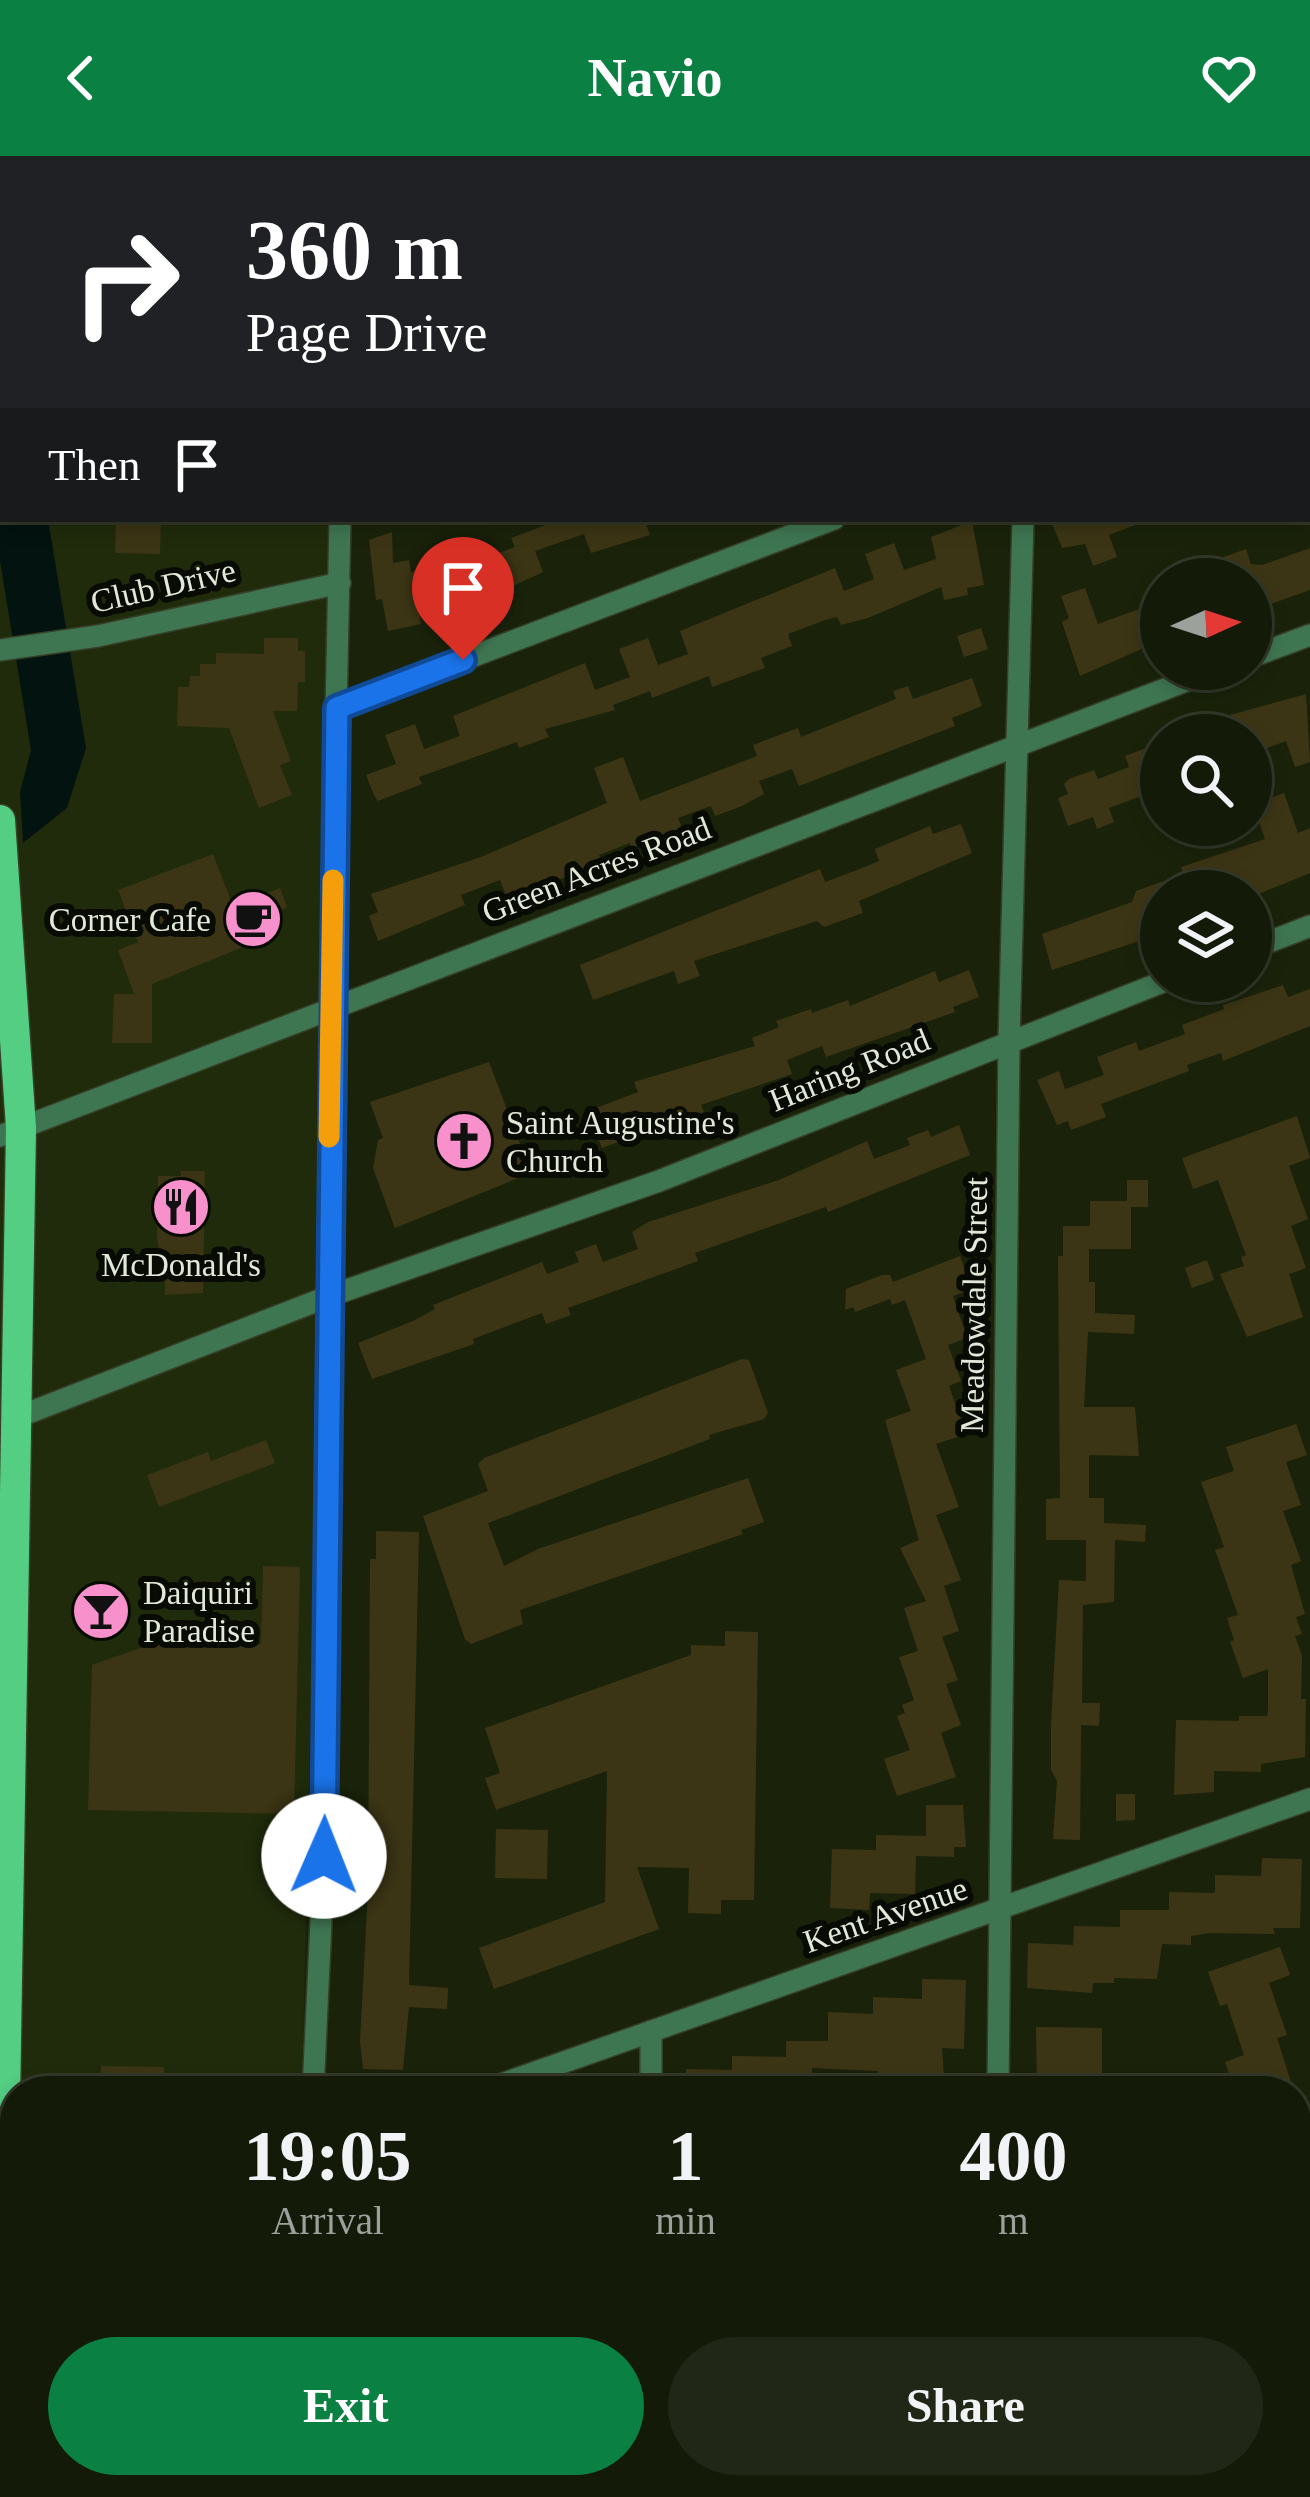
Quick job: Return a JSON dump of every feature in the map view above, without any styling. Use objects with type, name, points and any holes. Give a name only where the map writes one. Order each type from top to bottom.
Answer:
[{"type":"main road","points":[[0,820],[20,1306],[9,2076]]},
{"type":"main road","points":[[0,1260],[20,1306]]},
{"type":"main road","points":[[0,1929],[11,1899]]},
{"type":"street","points":[[314,2076],[325,1837],[330,1006],[340,522]]},
{"type":"street","points":[[337,708],[826,522]]},
{"type":"street","name":"Meadowdale Street","points":[[998,2076],[1009,1040],[1023,522]]},
{"type":"street","name":"Club Drive","points":[[6,648],[340,584]]},
{"type":"street","points":[[1272,648],[1310,634]]},
{"type":"street","name":"Green Acres Road","points":[[10,1132],[1160,690]]},
{"type":"street","points":[[1272,941],[1310,926]]},
{"type":"street","name":"Haring Road","points":[[18,1417],[327,1297],[659,1181],[1140,990]]},
{"type":"street","name":"Kent Avenue","points":[[524,2076],[1310,1799]]},
{"type":"street","points":[[651,2031],[651,2076]]},
{"type":"shaded area","points":[[0,522],[338,522],[302,2076],[0,2076]]},
{"type":"shaded area","points":[[0,522],[48,522],[86,748],[67,808],[23,843],[20,792],[31,750],[0,561]]},
{"type":"building","points":[[116,522],[161,522],[160,554],[115,553]]},
{"type":"building","points":[[554,522],[645,522],[650,535],[591,553],[584,534],[535,551],[543,572],[459,611],[449,584],[416,596],[421,624],[388,631],[382,599],[376,600],[369,540],[392,532],[393,563],[409,560],[411,572],[470,550],[474,562],[515,547],[511,538]]},
{"type":"building","points":[[972,522],[984,585],[967,588],[968,595],[944,600],[941,587],[841,625],[837,617],[825,620],[788,634],[792,646],[761,658],[765,668],[712,687],[709,676],[652,698],[650,691],[613,705],[615,710],[545,729],[549,737],[519,748],[517,742],[419,777],[422,784],[378,801],[374,795],[366,775],[396,764],[385,735],[415,724],[424,749],[460,736],[453,716],[585,663],[595,690],[630,677],[619,649],[648,638],[658,665],[688,654],[680,631],[835,568],[844,591],[874,579],[865,554],[894,543],[904,570],[936,559],[931,537]]},
{"type":"building","points":[[1051,522],[1143,522],[1109,535],[1117,557],[1093,566],[1085,544],[1062,548]]},
{"type":"building","points":[[1310,548],[1310,590],[1272,603],[1272,561]]},
{"type":"building","points":[[1246,549],[1249,558],[1221,558]]},
{"type":"building","points":[[1085,588],[1098,624],[1140,609],[1140,650],[1080,676],[1062,622],[1069,618],[1061,596]]},
{"type":"building","points":[[981,628],[988,649],[964,657],[957,636]]},
{"type":"building","points":[[264,638],[298,638],[298,651],[305,651],[305,682],[298,682],[297,711],[273,711],[291,761],[280,765],[292,795],[259,808],[229,728],[177,726],[178,687],[189,687],[190,676],[200,676],[200,664],[216,664],[216,653],[264,654]]},
{"type":"building","points":[[972,678],[982,706],[952,718],[955,726],[799,786],[792,769],[759,781],[764,794],[742,806],[715,816],[711,806],[678,818],[682,828],[632,849],[630,843],[599,855],[601,859],[585,870],[555,881],[506,895],[500,880],[461,895],[465,905],[378,941],[369,916],[378,912],[371,894],[481,857],[607,803],[594,768],[623,757],[640,801],[757,756],[753,745],[798,728],[801,737],[896,699],[893,691],[908,686],[913,699]]},
{"type":"building","points":[[1306,694],[1310,762],[1295,767],[1286,741],[1272,746],[1272,714],[1234,714]]},
{"type":"building","points":[[1140,750],[1140,797],[1109,808],[1114,822],[1097,829],[1093,817],[1068,826],[1058,798],[1068,794],[1064,784],[1094,770],[1098,779],[1129,767],[1125,756]]},
{"type":"building","points":[[1284,793],[1298,833],[1310,828],[1310,873],[1272,888],[1272,870],[1182,870],[1244,846],[1272,846],[1272,797]]},
{"type":"building","points":[[961,824],[972,853],[859,901],[863,913],[824,927],[817,921],[694,961],[700,976],[678,984],[674,971],[593,1000],[580,965],[820,869],[825,882],[857,870],[879,861],[875,849],[930,826],[933,834]]},
{"type":"building","points":[[213,854],[233,906],[280,888],[287,907],[280,910],[282,918],[272,922],[275,930],[263,939],[152,984],[152,1043],[112,1043],[114,994],[134,994],[118,950],[138,942],[118,890]]},
{"type":"building","points":[[1140,890],[1140,941],[1052,970],[1042,934],[1132,902]]},
{"type":"building","points":[[969,970],[979,997],[953,1007],[955,1012],[826,1057],[822,1046],[787,1060],[792,1074],[701,1105],[704,1112],[667,1126],[664,1116],[618,1133],[621,1141],[602,1148],[588,1111],[638,1092],[634,1082],[755,1046],[752,1038],[779,1027],[776,1021],[811,1009],[812,1013],[848,1000],[850,1006],[935,971],[939,982]]},
{"type":"building","points":[[1283,985],[1288,997],[1310,989],[1310,1026],[1223,1061],[1221,1053],[1187,1065],[1189,1071],[1101,1104],[1106,1117],[1071,1130],[1068,1121],[1057,1125],[1037,1080],[1059,1071],[1065,1089],[1104,1075],[1097,1057],[1136,1042],[1139,1051],[1185,1034],[1182,1025],[1232,1002],[1272,1002],[1272,989]]},
{"type":"building","points":[[489,1062],[531,1173],[395,1228],[373,1168],[378,1140],[383,1138],[370,1102]]},
{"type":"building","points":[[1297,1116],[1310,1158],[1289,1166],[1308,1219],[1291,1226],[1306,1268],[1289,1274],[1303,1317],[1247,1337],[1220,1274],[1244,1266],[1241,1257],[1246,1255],[1218,1180],[1193,1189],[1182,1158]]},
{"type":"building","points":[[959,1125],[970,1155],[828,1212],[826,1207],[695,1253],[698,1261],[568,1308],[571,1315],[546,1324],[542,1313],[473,1339],[474,1344],[372,1379],[358,1343],[413,1321],[435,1309],[433,1305],[542,1262],[547,1274],[579,1262],[575,1252],[596,1244],[603,1262],[638,1249],[632,1232],[648,1222],[779,1180],[867,1141],[874,1159],[910,1145],[907,1138],[928,1130],[931,1137]]},
{"type":"building","name":"McDonald's","points":[[181,1171],[205,1171],[203,1293],[165,1295],[165,1255],[160,1255],[157,1237],[158,1176],[181,1176]]},
{"type":"building","points":[[1127,1180],[1148,1180],[1148,1207],[1131,1207],[1131,1249],[1089,1249],[1089,1282],[1095,1282],[1095,1313],[1135,1315],[1134,1334],[1088,1332],[1084,1407],[1135,1407],[1139,1456],[1089,1455],[1089,1498],[1104,1498],[1104,1523],[1146,1525],[1145,1542],[1115,1540],[1114,1602],[1083,1605],[1082,1703],[1100,1703],[1099,1726],[1081,1725],[1080,1840],[1053,1839],[1057,1781],[1051,1770],[1051,1724],[1059,1580],[1086,1581],[1086,1540],[1046,1540],[1046,1499],[1060,1498],[1058,1256],[1063,1256],[1063,1226],[1090,1226],[1090,1201],[1127,1201]]},
{"type":"building","points":[[960,1256],[972,1289],[953,1296],[967,1338],[948,1345],[961,1381],[949,1386],[966,1434],[936,1444],[959,1507],[936,1515],[961,1580],[944,1586],[959,1631],[942,1637],[958,1680],[946,1684],[961,1725],[941,1733],[956,1777],[897,1796],[884,1759],[910,1750],[897,1716],[905,1713],[902,1705],[914,1700],[899,1657],[918,1651],[904,1608],[926,1601],[900,1548],[919,1540],[885,1420],[911,1411],[896,1370],[926,1359],[905,1300],[892,1305],[890,1299],[855,1312],[853,1307],[845,1310],[846,1289],[882,1275],[890,1275],[893,1282]]},
{"type":"building","points":[[1207,1260],[1214,1280],[1192,1288],[1185,1268]]},
{"type":"building","points":[[749,1360],[768,1413],[764,1419],[709,1435],[710,1439],[488,1523],[504,1566],[538,1549],[748,1478],[764,1522],[741,1530],[743,1534],[520,1610],[523,1624],[471,1644],[465,1639],[423,1516],[488,1491],[478,1464],[484,1458]]},
{"type":"building","points":[[1296,1424],[1307,1455],[1286,1462],[1301,1505],[1283,1511],[1301,1561],[1291,1565],[1305,1614],[1296,1617],[1302,1634],[1295,1636],[1302,1656],[1301,1699],[1306,1699],[1305,1757],[1261,1764],[1261,1772],[1214,1771],[1214,1792],[1174,1795],[1176,1720],[1239,1721],[1239,1716],[1267,1716],[1268,1710],[1268,1669],[1243,1678],[1230,1642],[1234,1640],[1227,1618],[1238,1615],[1215,1550],[1224,1547],[1201,1482],[1234,1471],[1226,1447]]},
{"type":"building","points":[[266,1440],[275,1463],[159,1507],[147,1475],[208,1452],[211,1461]]},
{"type":"building","points":[[376,1531],[419,1532],[409,1985],[448,1988],[447,2009],[409,2007],[403,2070],[363,2069],[360,2042],[368,1890],[370,1559],[376,1559]]},
{"type":"building","points":[[263,1566],[300,1567],[294,1814],[88,1810],[92,1665],[194,1629],[217,1630],[217,1643],[261,1644]]},
{"type":"building","name":"Daiquiri Paradise","points":[[115,1585],[118,1633],[87,1633],[86,1586]]},
{"type":"building","points":[[725,1631],[758,1632],[754,1900],[721,1900],[721,1914],[688,1913],[689,1868],[637,1867],[659,1929],[494,1989],[479,1948],[605,1902],[607,1771],[496,1810],[485,1778],[500,1773],[485,1728],[691,1655],[691,1645],[725,1646]]},
{"type":"building","points":[[1116,1794],[1135,1794],[1135,1820],[1116,1821]]},
{"type":"building","points":[[926,1805],[963,1805],[966,1847],[954,1847],[954,1857],[916,1856],[915,1894],[870,1893],[869,1910],[830,1908],[832,1849],[876,1850],[876,1835],[926,1836]]},
{"type":"building","points":[[496,1829],[548,1830],[547,1879],[495,1878]]},
{"type":"building","points":[[1262,1858],[1302,1859],[1300,1928],[1273,1928],[1275,1934],[1209,1933],[1191,1936],[1191,1945],[1162,1944],[1157,1979],[1114,1978],[1114,1983],[1093,1983],[1092,1993],[1027,1988],[1028,1943],[1073,1945],[1074,1926],[1120,1927],[1120,1910],[1169,1910],[1169,1892],[1215,1893],[1215,1875],[1261,1876]]},
{"type":"building","points":[[1280,1947],[1290,1975],[1269,1983],[1287,2035],[1277,2038],[1289,2076],[1230,2076],[1225,2062],[1244,2055],[1227,2004],[1220,2006],[1208,1972]]},
{"type":"building","points":[[922,1979],[966,1980],[964,2049],[942,2048],[944,2076],[880,2076],[878,2071],[812,2068],[812,2076],[686,2076],[686,2069],[732,2070],[732,2056],[786,2057],[786,2041],[828,2041],[828,2012],[873,2014],[873,1997],[922,1999]]},
{"type":"building","points":[[1036,2027],[1102,2028],[1102,2076],[1037,2076]]},
{"type":"building","points":[[101,2066],[164,2067],[164,2076],[101,2076]]},
{"type":"slow traffic","points":[[329,1137],[333,880]]},
{"type":"place","name":"Corner Cafe","points":[[253,919]]},
{"type":"place","name":"Saint Augustine's Church","points":[[464,1141]]},
{"type":"place","name":"McDonald's","points":[[181,1207]]},
{"type":"place","name":"Daiquiri Paradise","points":[[101,1611]]},
{"type":"route","points":[[324,1856],[330,1006],[337,708],[463,660]]}]
